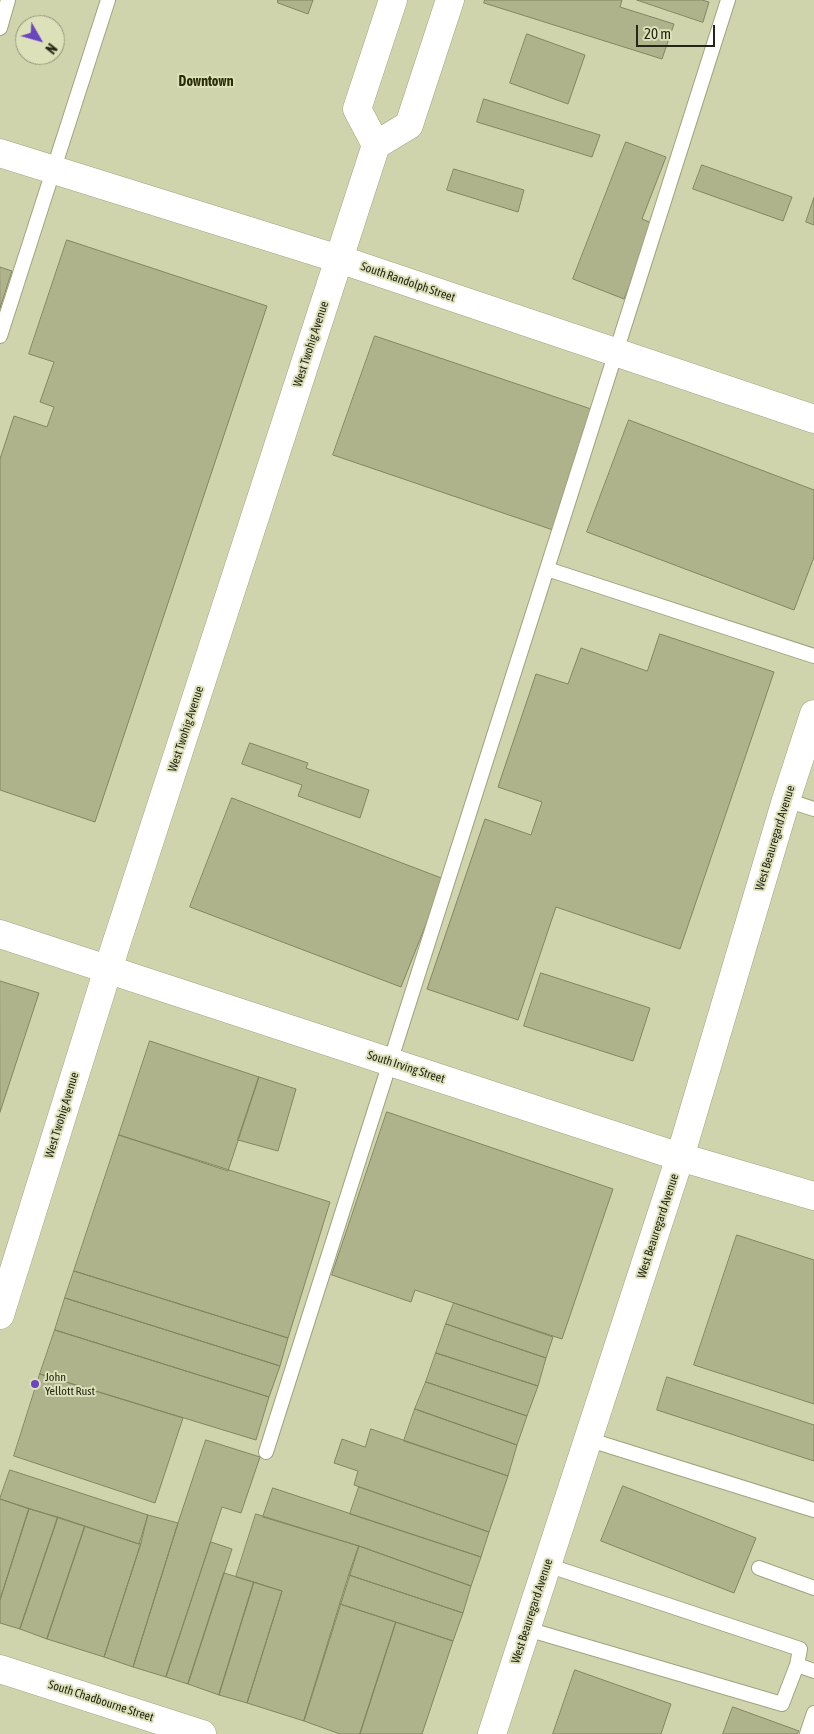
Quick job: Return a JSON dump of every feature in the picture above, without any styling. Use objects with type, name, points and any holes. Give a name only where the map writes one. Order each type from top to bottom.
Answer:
[{"type":"street","points":[[393,0],[357,109],[376,145],[409,125],[450,0]]},
{"type":"street","name":"West Twohig Avenue","points":[[0,1315],[108,969],[376,145]]},
{"type":"street","name":"South Randolph Street","points":[[0,153],[339,258],[814,419]]},
{"type":"street","name":"West Beauregard Avenue","points":[[492,1734],[680,1156],[786,800],[814,714]]},
{"type":"street","name":"South Irving Street","points":[[0,934],[680,1156],[814,1196]]},
{"type":"street","name":"South Chadbourne Street","points":[[0,1669],[194,1733]]},
{"type":"lane","points":[[0,28],[8,0]]},
{"type":"lane","points":[[0,336],[108,0]]},
{"type":"lane","points":[[266,1452],[728,0]]},
{"type":"lane","points":[[547,569],[814,656]]},
{"type":"lane","points":[[786,800],[814,809]]},
{"type":"lane","points":[[587,1440],[814,1510]]},
{"type":"lane","points":[[526,1629],[782,1704],[797,1665],[800,1649],[547,1565]]},
{"type":"lane","points":[[758,1568],[814,1588]]},
{"type":"lane","points":[[797,1665],[814,1671]]},
{"type":"lane","points":[[807,1734],[814,1713]]},
{"type":"building","points":[[278,0],[313,0],[308,14],[278,3]]},
{"type":"building","points":[[485,0],[622,0],[620,7],[674,24],[662,59],[484,3]]},
{"type":"building","points":[[637,0],[702,0],[709,2],[703,22]]},
{"type":"building","points":[[527,34],[585,55],[568,104],[510,83]]},
{"type":"building","points":[[484,99],[600,135],[592,157],[477,122]]},
{"type":"building","points":[[626,142],[666,157],[642,219],[654,224],[624,299],[573,279]]},
{"type":"building","points":[[702,165],[792,197],[783,221],[693,189]]},
{"type":"building","points":[[454,169],[524,190],[518,212],[447,190]]},
{"type":"building","points":[[814,198],[814,225],[806,222]]},
{"type":"building","points":[[67,240],[267,306],[95,822],[0,790],[0,459],[14,416],[47,427],[54,407],[40,402],[54,362],[29,354]]},
{"type":"building","points":[[0,267],[12,271],[0,308]]},
{"type":"building","points":[[375,336],[594,410],[553,530],[333,455]]},
{"type":"building","points":[[629,420],[814,490],[814,557],[794,610],[587,532]]},
{"type":"building","points":[[660,634],[774,672],[680,949],[556,907],[518,1020],[427,989],[485,819],[531,835],[542,802],[498,787],[536,674],[568,684],[581,648],[647,671]]},
{"type":"building","points":[[250,743],[308,763],[306,768],[369,790],[360,818],[298,796],[302,785],[242,764]]},
{"type":"building","points":[[232,798],[444,879],[401,987],[190,907]]},
{"type":"building","points":[[541,973],[650,1008],[633,1061],[524,1026]]},
{"type":"building","points":[[0,981],[39,993],[0,1112]]},
{"type":"building","points":[[150,1041],[259,1077],[228,1171],[119,1135]]},
{"type":"building","points":[[259,1077],[296,1089],[278,1151],[238,1140]]},
{"type":"building","points":[[387,1112],[613,1189],[562,1339],[415,1290],[411,1302],[332,1275]]},
{"type":"building","points":[[119,1135],[330,1202],[288,1338],[74,1271]]},
{"type":"building","points":[[737,1235],[814,1260],[814,1404],[694,1365]]},
{"type":"building","points":[[74,1271],[288,1338],[280,1366],[65,1298]]},
{"type":"building","points":[[65,1298],[280,1366],[269,1397],[55,1330]]},
{"type":"building","points":[[454,1303],[553,1337],[546,1358],[446,1324]]},
{"type":"building","points":[[446,1324],[546,1358],[538,1386],[436,1353]]},
{"type":"building","points":[[55,1330],[269,1397],[256,1440],[40,1374]]},
{"type":"building","points":[[436,1353],[538,1386],[527,1416],[426,1382]]},
{"type":"building","points":[[40,1374],[183,1418],[155,1503],[14,1456]]},
{"type":"building","points":[[667,1377],[814,1425],[814,1461],[657,1410]]},
{"type":"building","points":[[426,1382],[527,1416],[517,1445],[415,1409]]},
{"type":"building","points":[[415,1409],[517,1445],[508,1476],[404,1441]]},
{"type":"building","points":[[371,1429],[508,1476],[489,1532],[354,1485],[358,1471],[334,1463],[342,1439],[365,1447]]},
{"type":"building","points":[[206,1440],[260,1457],[241,1513],[222,1507],[166,1677],[133,1667]]},
{"type":"building","points":[[10,1470],[148,1515],[139,1544],[0,1499]]},
{"type":"building","points":[[623,1486],[756,1538],[734,1593],[601,1541]]},
{"type":"building","points":[[359,1487],[489,1532],[481,1557],[350,1514]]},
{"type":"building","points":[[273,1488],[481,1557],[471,1586],[359,1546],[263,1517]]},
{"type":"building","points":[[0,1499],[29,1509],[0,1600]]},
{"type":"building","points":[[29,1509],[58,1517],[20,1629],[0,1623],[0,1600]]},
{"type":"building","points":[[256,1514],[359,1546],[304,1721],[247,1703],[282,1591],[236,1577]]},
{"type":"building","points":[[148,1515],[178,1523],[133,1667],[104,1657],[141,1543]]},
{"type":"building","points":[[58,1517],[85,1526],[47,1639],[20,1629]]},
{"type":"building","points":[[85,1526],[139,1544],[141,1543],[104,1657],[47,1639]]},
{"type":"building","points":[[211,1542],[232,1549],[188,1684],[166,1677]]},
{"type":"building","points":[[359,1546],[471,1586],[463,1613],[349,1575]]},
{"type":"building","points":[[224,1573],[254,1582],[219,1695],[188,1684]]},
{"type":"building","points":[[349,1575],[463,1613],[453,1641],[340,1604]]},
{"type":"building","points":[[254,1582],[282,1591],[247,1703],[219,1695]]},
{"type":"building","points":[[340,1604],[396,1622],[360,1734],[340,1734],[304,1721]]},
{"type":"building","points":[[396,1622],[453,1641],[422,1734],[360,1734]]},
{"type":"building","points":[[575,1670],[671,1704],[661,1734],[553,1734]]},
{"type":"building","points":[[733,1707],[799,1731],[797,1734],[723,1734]]},
{"type":"place","name":"John Yellott Rust","points":[[35,1384]]},
{"type":"district","name":"Downtown","points":[[206,82]]}]
